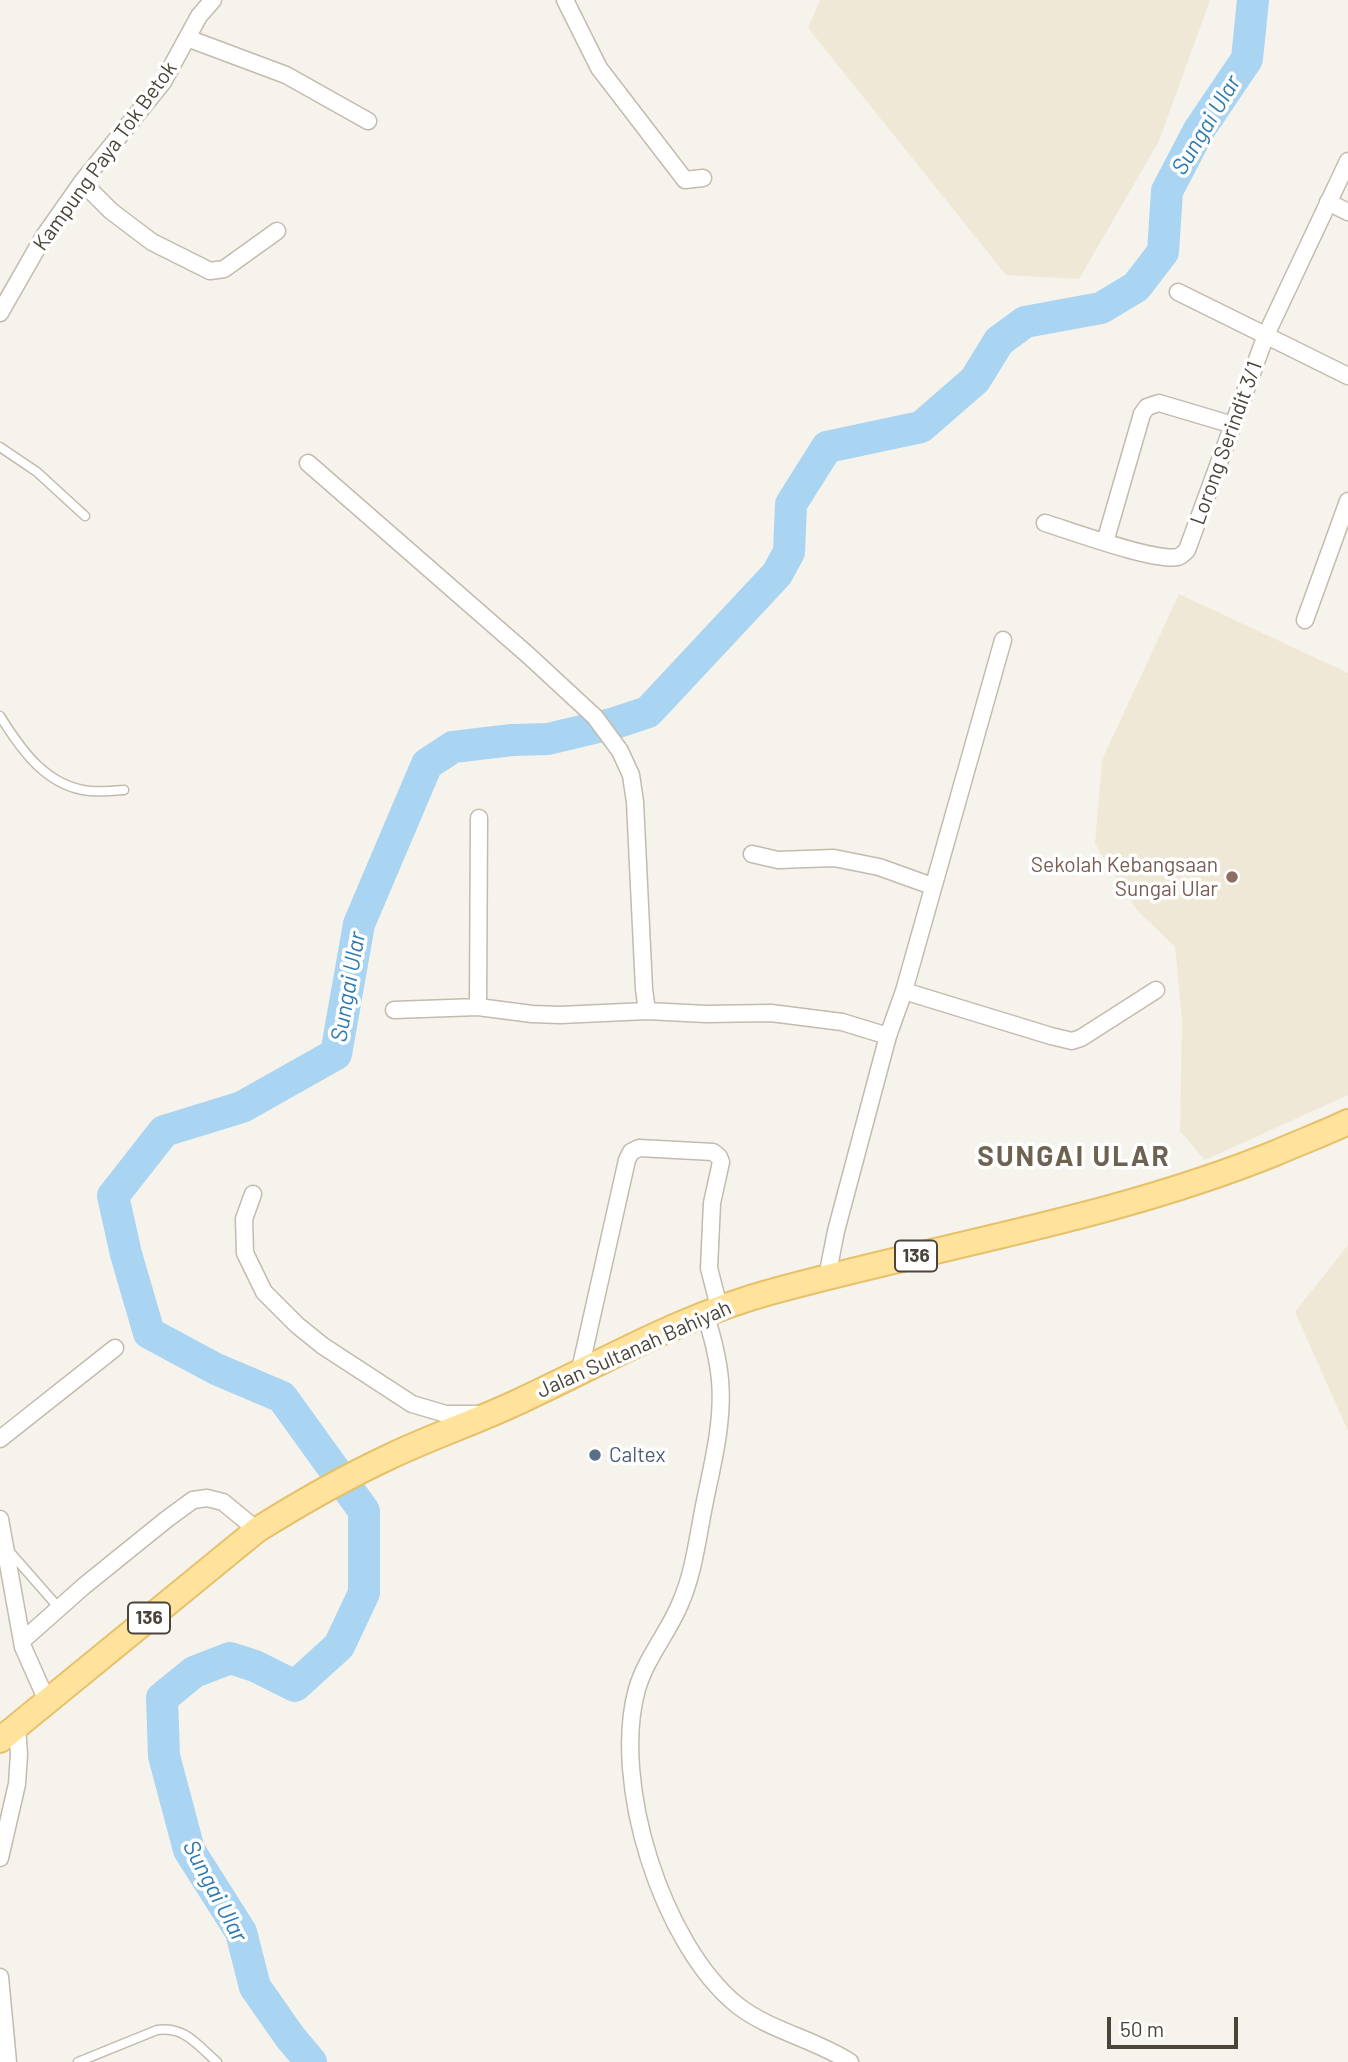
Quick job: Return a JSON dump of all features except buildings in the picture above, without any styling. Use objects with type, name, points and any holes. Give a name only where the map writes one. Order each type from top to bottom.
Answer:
[{"type":"main road","name":"Jalan Sultanah Bahiyah","points":[[8,1733],[257,1530],[302,1502],[391,1456],[492,1414],[712,1310],[827,1277],[1025,1230],[1172,1191],[1230,1171],[1348,1122]]},
{"type":"street","name":"Kampung Paya Tok Betok","points":[[0,313],[44,236],[82,182],[163,82],[199,16],[212,0]]},
{"type":"street","points":[[565,0],[598,68],[685,180],[704,178]]},
{"type":"street","points":[[187,38],[286,75],[368,121]]},
{"type":"street","name":"Lorong Serindit 3/1","points":[[1105,542],[1154,555],[1176,557],[1187,550],[1266,335],[1348,161]]},
{"type":"street","points":[[82,182],[111,211],[152,242],[210,271],[224,269],[277,231]]},
{"type":"street","points":[[1328,202],[1348,212]]},
{"type":"street","points":[[1178,292],[1348,376]]},
{"type":"street","points":[[1045,523],[1105,542],[1142,414],[1147,407],[1159,403],[1233,425]]},
{"type":"street","points":[[308,463],[528,654],[595,718],[620,751],[631,775],[635,802],[647,1011]]},
{"type":"street","points":[[1305,620],[1348,501]]},
{"type":"street","points":[[827,1277],[836,1231],[888,1036],[904,990],[1003,640]]},
{"type":"street","points":[[478,1007],[479,818]]},
{"type":"street","points":[[752,854],[778,860],[834,858],[880,867],[932,887]]},
{"type":"street","points":[[904,990],[1072,1041],[1082,1038],[1156,990]]},
{"type":"street","points":[[394,1010],[478,1007],[560,1015],[647,1011],[771,1013],[842,1022],[888,1036]]},
{"type":"street","points":[[579,1374],[631,1152],[639,1147],[713,1152],[721,1162],[712,1203],[709,1268],[721,1383],[718,1434],[692,1570],[681,1603],[646,1667],[638,1688],[630,1733],[633,1796],[641,1833],[659,1886],[703,1969],[739,2006],[765,2022],[850,2062]]},
{"type":"street","points":[[253,1194],[244,1219],[246,1253],[264,1293],[297,1325],[323,1346],[412,1404],[446,1414],[492,1414]]},
{"type":"street","points":[[0,1438],[115,1348]]},
{"type":"street","points":[[22,1641],[193,1500],[207,1498],[223,1502],[257,1530]]},
{"type":"street","points":[[0,1519],[22,1641],[47,1701]]},
{"type":"street","points":[[0,1858],[17,1784],[19,1754],[8,1733]]},
{"type":"street","points":[[0,1977],[8,2062]]},
{"type":"lane","points":[[0,447],[37,472],[85,516]]},
{"type":"lane","points":[[0,716],[17,743],[42,771],[66,786],[91,791],[124,790]]},
{"type":"lane","points":[[5,1546],[60,1608]]},
{"type":"lane","points":[[78,2062],[157,2030],[170,2028],[181,2031],[217,2062]]},
{"type":"shaded area","points":[[820,0],[1210,0],[1159,141],[1079,279],[1006,275],[808,28]]},
{"type":"shaded area","name":"Sekolah Kebangsaan Sungai Ular","points":[[1179,594],[1348,673],[1348,1095],[1205,1160],[1180,1131],[1182,1019],[1175,947],[1137,910],[1095,844],[1102,760]]},
{"type":"shaded area","points":[[1348,1245],[1348,1431],[1295,1312]]},
{"type":"waterway","name":"Sungai Ular","points":[[311,2062],[255,1987],[241,1932],[189,1850],[164,1756],[162,1698],[194,1672],[230,1658],[255,1666],[295,1686],[339,1646],[364,1593],[364,1511],[282,1397],[216,1369],[149,1333],[126,1254],[113,1196],[164,1131],[242,1107],[336,1054],[359,924],[427,764],[453,747],[548,739],[648,712],[777,574],[789,552],[791,504],[827,447],[921,427],[975,380],[999,341],[1025,322],[1101,308],[1136,287],[1163,252],[1167,191],[1199,130],[1247,59],[1253,0]]},
{"type":"place","name":"Sekolah Kebangsaan Sungai Ular","points":[[1232,877]]},
{"type":"place","name":"Caltex","points":[[595,1455]]},
{"type":"district","name":"SUNGAI ULAR","points":[[1074,1157]]}]
